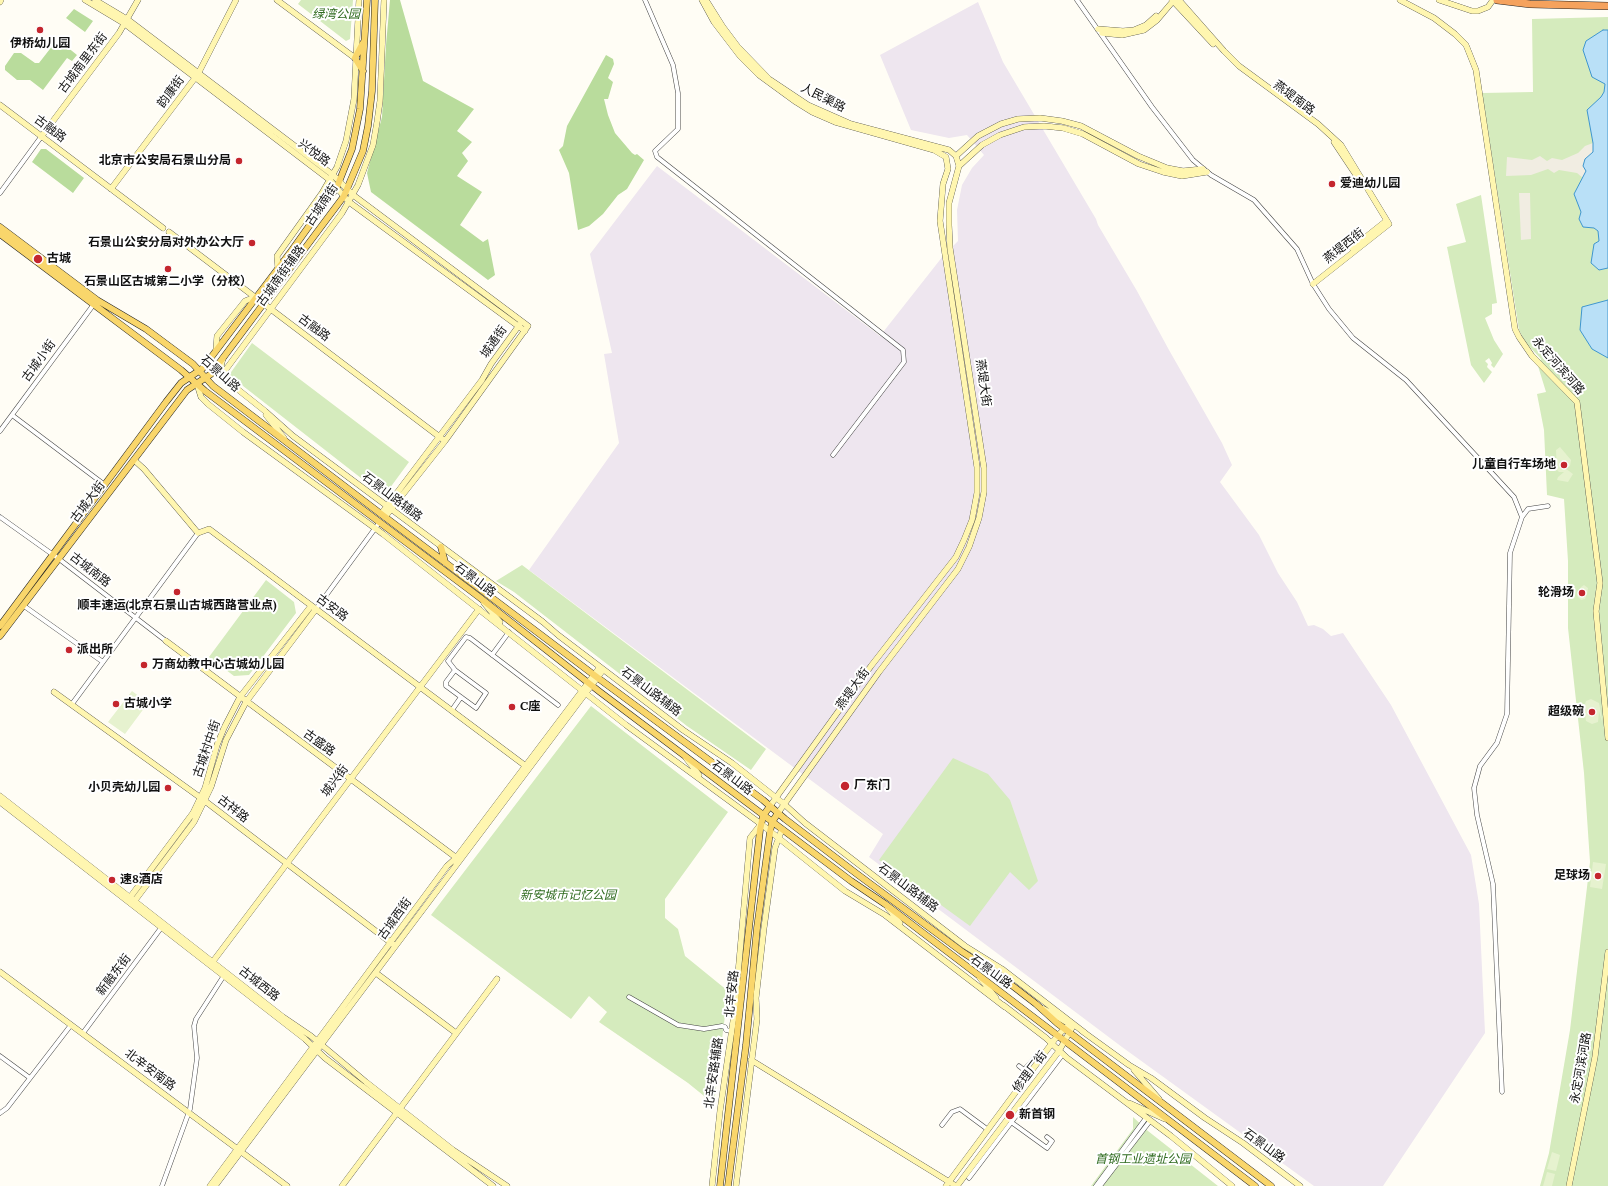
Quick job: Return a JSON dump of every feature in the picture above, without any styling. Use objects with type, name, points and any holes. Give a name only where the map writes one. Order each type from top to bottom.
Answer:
[{"type":"highway","points":[[1497,0],[1530,4],[1608,6]]},
{"type":"main road","name":"古城南街","points":[[198,371],[203,368],[338,185],[356,134],[360,108],[367,0]]},
{"type":"main road","name":"古城南街","points":[[197,384],[211,374],[265,304],[347,190],[362,151],[368,126],[375,0]]},
{"type":"main road","points":[[363,71],[355,58],[364,42]]},
{"type":"main road","name":"石景山路","points":[[0,227],[97,300],[146,329],[198,371],[213,386],[930,928],[1036,1004],[1067,1031],[1271,1186]]},
{"type":"main road","name":"石景山路","points":[[0,234],[94,304],[379,523],[479,597],[763,816],[885,904],[1255,1186]]},
{"type":"main road","name":"古城大街","points":[[0,636],[24,606],[105,485],[181,383],[198,371]]},
{"type":"main road","name":"古城大街","points":[[0,626],[134,460],[187,390],[197,384]]},
{"type":"main road","points":[[441,547],[445,562]]},
{"type":"main road","name":"北辛安路","points":[[720,1186],[761,824],[763,816],[770,806]]},
{"type":"main road","name":"北辛安路","points":[[728,1186],[740,1100],[753,965],[770,832],[772,822],[778,813]]},
{"type":"street","name":"兴悦路","points":[[85,0],[126,22]]},
{"type":"street","name":"兴悦路","points":[[95,0],[332,177],[349,202],[520,324]]},
{"type":"street","name":"古城南里东街","points":[[41,137],[126,22],[138,0]]},
{"type":"street","name":"韵康街","points":[[111,189],[197,75],[236,0]]},
{"type":"street","points":[[276,0],[355,58]]},
{"type":"street","name":"古城南街辅路","points":[[278,268],[277,256],[310,213],[332,177],[346,141],[354,99],[359,0]]},
{"type":"street","name":"古城南街辅路","points":[[221,376],[353,195],[366,163],[377,122],[380,101],[384,0]]},
{"type":"street","points":[[645,0],[673,66],[678,93],[678,129],[655,151],[657,157],[903,350],[904,362],[832,455]]},
{"type":"street","name":"人民渠路","points":[[702,0],[714,22],[740,56],[759,75],[796,102],[812,112],[835,122],[940,153],[946,157],[949,164]]},
{"type":"street","name":"人民渠路","points":[[706,0],[723,27],[749,59],[770,79],[808,105],[851,124],[948,150],[956,156]]},
{"type":"street","points":[[1077,0],[1152,107],[1193,160],[1205,170],[1254,200],[1297,249],[1312,282],[1329,309],[1353,338],[1406,380],[1514,497],[1522,517]]},
{"type":"street","points":[[1100,31],[1122,35],[1144,30],[1154,23],[1173,0]]},
{"type":"street","name":"燕堤南路","points":[[1173,0],[1239,66],[1318,124],[1341,145],[1386,224]]},
{"type":"street","name":"永定河滨河路","points":[[1400,0],[1434,18],[1455,34],[1466,45],[1476,70],[1515,329],[1532,356],[1577,402],[1600,583],[1596,611],[1608,738]]},
{"type":"street","points":[[1439,0],[1472,11],[1478,11],[1488,7],[1493,0]]},
{"type":"street","name":"古融路","points":[[0,105],[163,228]]},
{"type":"street","points":[[960,166],[956,156],[978,136],[1009,121],[1037,118],[1062,121],[1081,126],[1138,156],[1167,168],[1183,171],[1205,170]]},
{"type":"street","name":"燕堤大街","points":[[778,813],[879,672],[958,569],[969,547],[980,518],[984,492],[984,468],[950,248],[949,203],[960,166],[982,145],[1007,132],[1041,126],[1063,128],[1083,134],[1139,164],[1163,172],[1182,176],[1205,170]]},
{"type":"street","points":[[0,193],[41,137]]},
{"type":"street","name":"燕堤大街","points":[[770,806],[872,666],[947,570],[964,540],[972,520],[977,493],[977,467],[940,222],[943,184],[949,164]]},
{"type":"street","name":"兴悦路","points":[[338,185],[347,190],[520,324]]},
{"type":"street","name":"燕堤西街","points":[[1312,282],[1386,224]]},
{"type":"street","name":"古融路","points":[[169,232],[445,441]]},
{"type":"street","name":"古城小街","points":[[0,431],[94,304]]},
{"type":"street","name":"城通街","points":[[383,515],[389,508],[445,441],[528,326],[520,324],[491,364],[482,380],[439,436],[389,508]]},
{"type":"street","points":[[221,376],[220,371],[223,358]]},
{"type":"street","name":"石景山路辅路","points":[[221,376],[293,436],[537,618],[683,730],[708,746],[784,804],[805,823],[959,941],[1002,969],[1085,1033]]},
{"type":"street","points":[[197,384],[201,397],[208,404],[509,632],[626,725],[703,780],[845,890],[903,928],[1232,1186]]},
{"type":"street","points":[[256,404],[284,439]]},
{"type":"street","points":[[12,415],[105,485]]},
{"type":"street","points":[[72,704],[198,533],[144,469],[134,460]]},
{"type":"street","points":[[1502,1092],[1493,884],[1477,815],[1474,788],[1480,766],[1497,743],[1507,714],[1510,553],[1522,517],[1528,509],[1548,506]]},
{"type":"street","name":"古城南路","points":[[0,517],[56,557],[166,641]]},
{"type":"street","points":[[313,607],[379,523]]},
{"type":"street","name":"古安路","points":[[198,533],[209,530],[527,767]]},
{"type":"street","points":[[479,597],[509,632]]},
{"type":"street","points":[[24,606],[103,662]]},
{"type":"street","name":"古城村中街","points":[[203,799],[217,745],[240,697],[313,607]]},
{"type":"street","name":"古城村中街","points":[[131,901],[203,799],[226,740],[246,702],[313,607]]},
{"type":"street","name":"城兴街","points":[[211,964],[479,609]]},
{"type":"street","points":[[492,655],[509,632]]},
{"type":"street","points":[[455,670],[446,682],[446,686],[476,708],[486,694],[455,670],[448,661],[466,637],[558,705]]},
{"type":"street","name":"古盛路","points":[[166,641],[458,859]]},
{"type":"street","name":"古城西街","points":[[215,1186],[315,1049],[376,973],[447,866],[458,859],[602,669]]},
{"type":"street","name":"古祥路","points":[[54,692],[203,799],[394,945]]},
{"type":"street","points":[[452,710],[461,697]]},
{"type":"street","points":[[683,754],[703,780]]},
{"type":"street","name":"古城西路","points":[[0,796],[315,1049],[452,1150],[493,1178],[499,1184],[507,1186]]},
{"type":"street","name":"古城西路","points":[[0,802],[131,901],[161,928],[282,1017],[298,1025],[398,1110],[492,1186]]},
{"type":"street","name":"北辛安路辅路","points":[[712,1186],[720,1111],[735,1008],[750,838],[761,824]]},
{"type":"street","points":[[736,1186],[757,1019],[756,998],[778,839],[782,829]]},
{"type":"street","points":[[885,904],[903,928]]},
{"type":"street","name":"新融东街","points":[[83,1033],[161,928]]},
{"type":"street","points":[[753,965],[763,944]]},
{"type":"street","name":"古城西街","points":[[320,1043],[394,945]]},
{"type":"street","name":"永定河滨河路","points":[[1569,1186],[1595,1057],[1608,952]]},
{"type":"street","name":"北辛安南路","points":[[0,972],[83,1033],[120,1064],[287,1186]]},
{"type":"street","points":[[376,973],[456,1033]]},
{"type":"street","points":[[979,976],[992,994],[1005,1007]]},
{"type":"street","points":[[162,1186],[188,1113],[198,1058],[194,1026],[196,1019],[224,977]]},
{"type":"street","points":[[342,1186],[497,978]]},
{"type":"street","points":[[735,1008],[742,996]]},
{"type":"street","points":[[629,997],[678,1025],[704,1029],[722,1026],[731,1032]]},
{"type":"street","name":"石景山路","points":[[1036,1004],[1085,1033],[1129,1065],[1151,1078],[1300,1186]]},
{"type":"street","points":[[0,1113],[7,1108],[71,1025]]},
{"type":"street","name":"修理厂街","points":[[957,1186],[1061,1053],[1067,1031],[1071,1025]]},
{"type":"street","name":"修理厂街","points":[[987,1129],[1040,1061],[1058,1035],[1067,1031]]},
{"type":"street","points":[[969,1178],[1061,1053]]},
{"type":"street","points":[[0,1056],[30,1078]]},
{"type":"street","points":[[1019,1066],[1024,1070],[1034,1058],[1040,1061]]},
{"type":"street","points":[[751,1060],[948,1184],[957,1186]]},
{"type":"street","points":[[1129,1065],[1162,1102]]},
{"type":"street","points":[[1103,1086],[1129,1103],[1171,1122]]},
{"type":"street","points":[[942,1125],[952,1112],[960,1109],[987,1129],[948,1184]]},
{"type":"street","points":[[1096,1186],[1148,1120]]},
{"type":"street","points":[[1100,1186],[1148,1120]]},
{"type":"street","points":[[1011,1122],[1047,1148],[1052,1141],[1048,1137]]},
{"type":"street","points":[[730,1174],[740,1145]]},
{"type":"street","name":"古城西街","points":[[210,1186],[240,1151]]},
{"type":"street","points":[[715,1168],[722,1169]]},
{"type":"street","points":[[492,1186],[493,1178]]},
{"type":"shaded area","points":[[978,2],[1003,62],[1096,219],[1222,443],[1232,465],[1220,482],[1259,535],[1278,573],[1297,602],[1308,626],[1314,625],[1323,629],[1331,636],[1343,633],[1391,705],[1471,855],[1479,904],[1485,1033],[1383,1186],[1314,1186],[1122,1047],[869,857],[883,834],[529,570],[619,443],[604,354],[612,353],[590,254],[657,166],[880,336],[943,256],[958,241],[957,210],[962,185],[972,168],[984,155],[967,135],[949,138],[911,130],[880,55]]},
{"type":"shaded area","points":[[1593,143],[1593,153],[1585,159],[1583,165],[1586,171],[1583,178],[1577,173],[1559,170],[1554,173],[1548,169],[1531,175],[1506,176],[1507,157],[1532,160],[1540,156],[1547,161],[1552,158],[1562,160],[1578,153],[1585,146]]},
{"type":"shaded area","points":[[1519,193],[1530,193],[1531,239],[1521,240]]},
{"type":"green space","name":"绿湾公园","points":[[301,0],[353,0],[350,39],[346,41],[298,4]]},
{"type":"green space","points":[[390,0],[400,0],[423,81],[474,109],[457,131],[472,142],[462,153],[468,161],[457,176],[482,192],[460,225],[483,242],[488,239],[495,275],[488,280],[371,192],[367,173],[382,117]]},
{"type":"green space","points":[[74,9],[93,21],[85,32],[66,18]]},
{"type":"green space","points":[[1608,17],[1608,1186],[1540,1186],[1549,1153],[1570,1030],[1590,862],[1584,773],[1568,628],[1568,561],[1564,499],[1547,495],[1544,430],[1537,394],[1546,392],[1538,366],[1541,359],[1525,342],[1519,330],[1482,93],[1533,92],[1532,19]]},
{"type":"green space","points":[[61,42],[77,55],[72,61],[67,58],[43,90],[30,80],[17,80],[5,70],[5,66],[14,53],[21,53],[35,63],[39,63],[53,45]]},
{"type":"green space","points":[[88,49],[95,53],[86,65],[80,60]]},
{"type":"green space","points":[[606,55],[613,59],[614,64],[608,78],[613,82],[608,99],[604,99],[608,115],[615,133],[632,153],[635,155],[637,154],[644,160],[627,189],[618,195],[603,214],[589,226],[578,230],[569,173],[559,150],[563,146],[567,126]]},
{"type":"green space","points":[[41,149],[46,149],[84,178],[73,193],[32,162]]},
{"type":"green space","points":[[1481,195],[1497,303],[1492,304],[1492,314],[1485,318],[1494,340],[1503,354],[1494,368],[1491,365],[1492,363],[1489,358],[1485,361],[1488,364],[1487,367],[1492,372],[1484,383],[1471,365],[1447,247],[1466,242],[1456,204]]},
{"type":"green space","points":[[252,343],[409,462],[384,496],[229,375]]},
{"type":"green space","name":"儿童自行车场地","points":[[1560,447],[1571,460],[1570,466],[1565,468],[1573,474],[1568,482],[1557,480],[1558,477],[1564,472],[1559,472],[1557,470],[1556,450]]},
{"type":"green space","points":[[522,565],[766,749],[751,770],[687,726],[514,592],[496,581]]},
{"type":"green space","points":[[266,580],[294,602],[296,613],[249,675],[234,676],[209,657]]},
{"type":"green space","name":"轮滑场","points":[[1584,585],[1588,588],[1587,594],[1585,599],[1581,600],[1577,596],[1581,587]]},
{"type":"green space","points":[[132,691],[148,703],[125,734],[108,722]]},
{"type":"green space","name":"超级碗","points":[[1591,699],[1599,703],[1602,722],[1599,711],[1598,722],[1592,724],[1586,721],[1584,707],[1586,701]]},
{"type":"green space","name":"新安城市记忆公园","points":[[591,706],[728,812],[665,899],[665,918],[678,929],[685,956],[728,991],[714,1104],[688,1083],[599,1022],[607,1012],[589,996],[571,1019],[431,915]]},
{"type":"green space","points":[[953,758],[988,774],[1010,800],[1038,881],[1029,890],[1010,872],[970,926],[879,860]]},
{"type":"green space","name":"足球场","points":[[1593,862],[1606,864],[1602,889],[1590,887]]},
{"type":"green space","name":"首钢工业遗址公园","points":[[1133,1117],[1148,1131],[1218,1186],[1091,1186],[1133,1129]]},
{"type":"green space","points":[[1552,1152],[1560,1155],[1556,1171],[1547,1169]]},
{"type":"green space","points":[[1547,1172],[1555,1174],[1552,1186],[1543,1186]]},
{"type":"water","points":[[1603,30],[1608,30],[1608,268],[1599,270],[1591,263],[1594,244],[1599,241],[1598,231],[1594,228],[1583,227],[1579,219],[1581,212],[1574,194],[1586,171],[1583,166],[1585,159],[1593,152],[1593,143],[1587,110],[1601,97],[1604,92],[1605,84],[1592,77],[1583,50],[1586,41]]},
{"type":"water","points":[[1608,300],[1608,358],[1592,349],[1580,330],[1582,307]]},
{"type":"place","name":"伊桥幼儿园","points":[[40,30]]},
{"type":"place","name":"北京市公安局石景山分局","points":[[239,161]]},
{"type":"place","name":"爱迪幼儿园","points":[[1332,184]]},
{"type":"place","name":"石景山公安分局对外办公大厅","points":[[252,243]]},
{"type":"place","name":"古城","points":[[38,259]]},
{"type":"place","name":"石景山区古城第二小学（分校）","points":[[168,269]]},
{"type":"place","name":"儿童自行车场地","points":[[1564,465]]},
{"type":"place","name":"顺丰速运(北京石景山古城西路营业点)","points":[[177,592]]},
{"type":"place","name":"轮滑场","points":[[1582,593]]},
{"type":"place","name":"派出所","points":[[69,650]]},
{"type":"place","name":"万商幼教中心古城幼儿园","points":[[144,665]]},
{"type":"place","name":"古城小学","points":[[116,704]]},
{"type":"place","name":"C座","points":[[512,707]]},
{"type":"place","name":"超级碗","points":[[1592,712]]},
{"type":"place","name":"厂东门","points":[[845,786]]},
{"type":"place","name":"小贝壳幼儿园","points":[[168,788]]},
{"type":"place","name":"足球场","points":[[1598,876]]},
{"type":"place","name":"速8酒店","points":[[112,880]]},
{"type":"place","name":"新首钢","points":[[1010,1115]]}]
